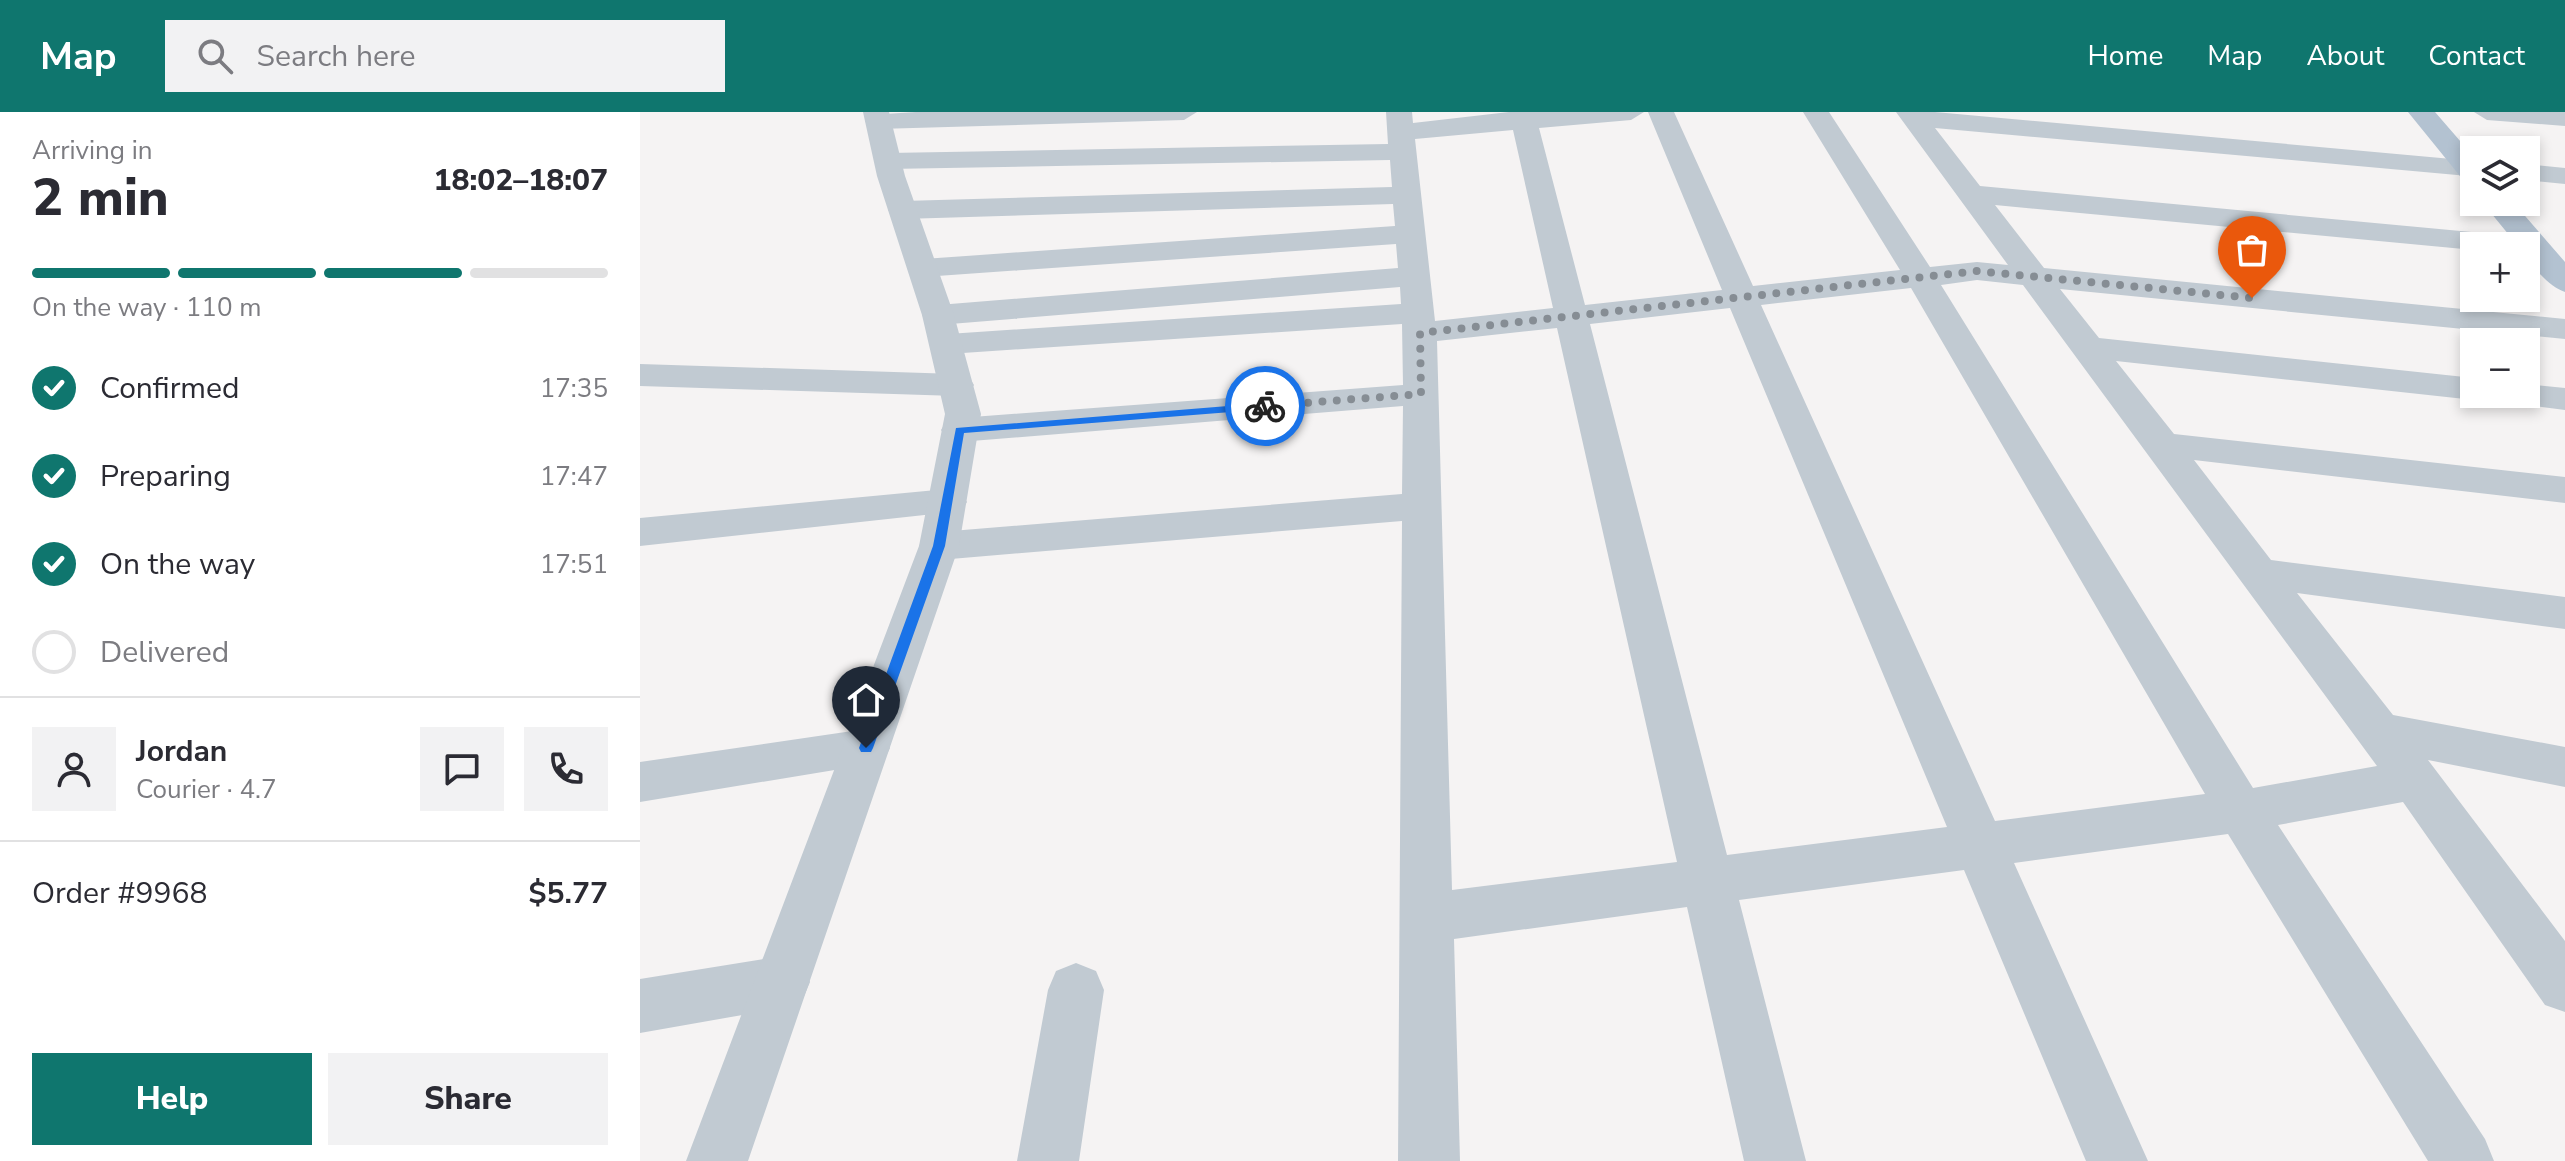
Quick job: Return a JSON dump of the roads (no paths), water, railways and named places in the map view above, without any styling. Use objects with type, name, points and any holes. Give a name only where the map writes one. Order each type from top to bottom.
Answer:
[{"type":"main road","points":[[2421,112],[2460,150]]},
{"type":"main road","points":[[2453,112],[2463,136]]},
{"type":"main road","points":[[2510,216],[2526,232]]},
{"type":"main road","points":[[2540,248],[2565,282]]},
{"type":"street","points":[[881,131],[1184,112]]},
{"type":"street","points":[[881,131],[1400,132],[1522,116],[1631,112]]},
{"type":"street","points":[[1661,112],[2117,1161]]},
{"type":"street","points":[[1816,112],[1921,278],[2241,811],[2463,1161]]},
{"type":"street","points":[[2487,112],[2565,118]]},
{"type":"street","points":[[1911,115],[2460,164]]},
{"type":"street","points":[[1911,115],[2559,971]]},
{"type":"street","points":[[1522,116],[1775,1161]]},
{"type":"street","points":[[717,1161],[939,546],[963,414],[947,348],[881,131]]},
{"type":"street","points":[[1400,132],[1414,270],[1421,394],[1429,1161]]},
{"type":"street","points":[[2540,173],[2565,176]]},
{"type":"street","points":[[1971,194],[2460,238]]},
{"type":"street","points":[[903,210],[1414,270],[1571,317],[1977,271],[2565,329]]},
{"type":"street","points":[[923,268],[1414,270]]},
{"type":"street","points":[[640,375],[947,348],[1414,270]]},
{"type":"street","points":[[2086,347],[2460,387]]},
{"type":"street","points":[[959,430],[1421,394]]},
{"type":"street","points":[[2540,396],[2565,399]]},
{"type":"street","points":[[2158,444],[2565,490]]},
{"type":"street","points":[[640,532],[947,502]]},
{"type":"street","points":[[939,546],[1422,506]]},
{"type":"street","points":[[2254,572],[2565,613]]},
{"type":"street","points":[[2377,731],[2565,767]]},
{"type":"street","points":[[640,782],[866,748]]},
{"type":"street","points":[[1427,918],[2241,811],[2415,780]]},
{"type":"street","points":[[640,1006],[782,982]]},
{"type":"street","points":[[1048,1161],[1076,990]]}]
